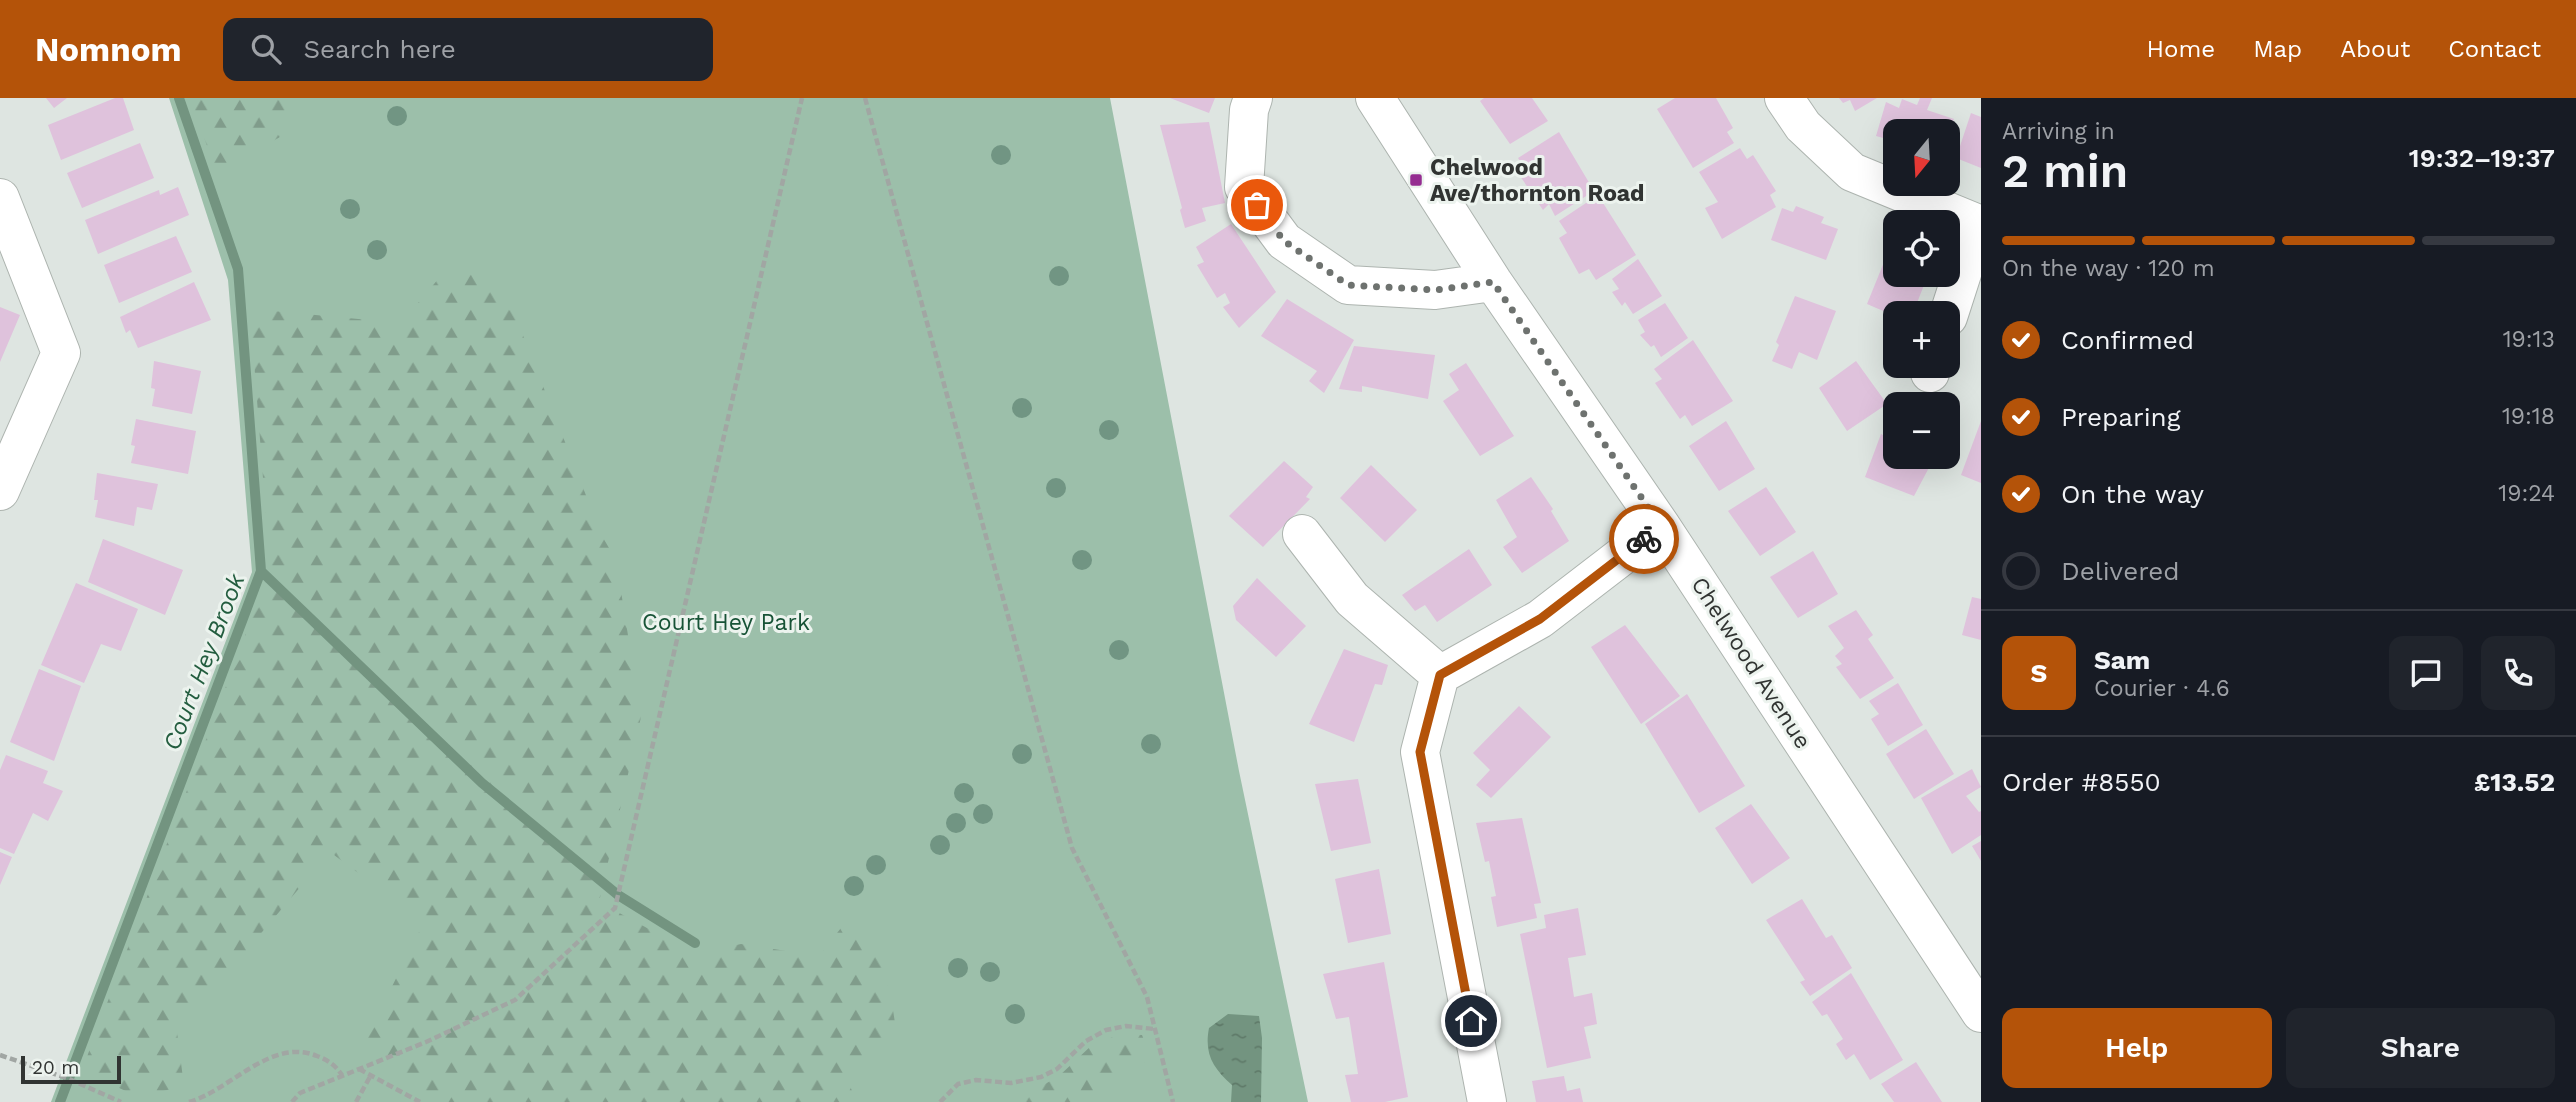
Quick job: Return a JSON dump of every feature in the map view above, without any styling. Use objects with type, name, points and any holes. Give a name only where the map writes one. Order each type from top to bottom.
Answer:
[{"type":"street","points":[[1254,98],[1249,110],[1244,187],[1284,241],[1348,285],[1435,290],[1493,282]]},
{"type":"street","name":"Chelwood Avenue","points":[[1376,98],[1493,282],[1661,526],[1981,1013]]},
{"type":"street","points":[[1784,98],[1803,126],[1852,172],[1980,224],[1954,301]]},
{"type":"street","points":[[0,198],[61,354],[0,491]]},
{"type":"street","points":[[1487,1102],[1420,752],[1440,675],[1540,619],[1661,526]]},
{"type":"street","points":[[1302,534],[1352,599],[1440,675]]},
{"type":"path","points":[[292,1102],[300,1093],[426,1042],[515,1000],[615,908],[802,98]]},
{"type":"path","points":[[865,98],[1072,848],[1147,997],[1174,1102]]},
{"type":"path","points":[[940,1102],[958,1084],[975,1080],[1011,1083],[1041,1077],[1057,1069],[1086,1041],[1106,1030],[1126,1026],[1154,1029]]},
{"type":"path","points":[[189,1102],[202,1098],[261,1062],[296,1050],[325,1059],[336,1065],[342,1075]]},
{"type":"path","points":[[0,1055],[69,1079],[121,1102]]},
{"type":"path","points":[[358,1068],[409,1100],[420,1102]]},
{"type":"path","points":[[356,1102],[371,1075]]},
{"type":"green space","name":"Court Hey Park","points":[[169,98],[1110,98],[1239,771],[1308,1102],[51,1102],[252,572],[228,280]]},
{"type":"green space","points":[[190,98],[306,98],[285,134],[217,174]]},
{"type":"green space","points":[[445,271],[479,271],[515,315],[602,536],[616,560],[641,717],[599,902],[695,954],[741,944],[819,956],[848,919],[876,943],[891,997],[897,1036],[881,1052],[845,1072],[856,1102],[435,1102],[362,1047],[424,922],[330,852],[177,1032],[184,1086],[138,1097],[82,1070],[270,569],[250,309],[401,323]]},
{"type":"green space","points":[[1121,1034],[1142,1035],[1151,1058],[1080,1102],[1014,1102],[1059,1076],[1092,1045]]},
{"type":"water","points":[[1228,1014],[1259,1016],[1262,1038],[1261,1102],[1231,1102],[1232,1085],[1220,1073],[1209,1053],[1209,1028]]},
{"type":"building","points":[[46,98],[67,98],[54,108]]},
{"type":"building","points":[[115,98],[123,98],[134,130],[61,160],[48,125]]},
{"type":"building","points":[[1170,98],[1215,98],[1209,113]]},
{"type":"building","points":[[1484,98],[1532,98],[1548,121],[1510,144],[1480,101]]},
{"type":"building","points":[[1675,98],[1716,98],[1733,128],[1727,132],[1734,143],[1693,168],[1657,109]]},
{"type":"building","points":[[1839,98],[1877,98],[1855,111],[1850,100],[1843,103]]},
{"type":"building","points":[[1920,98],[1932,98],[1927,110],[1954,119],[1883,119],[1883,138],[1876,136],[1886,102],[1899,108],[1902,99],[1917,105]]},
{"type":"building","points":[[1971,113],[1981,117],[1981,168],[1960,160],[1960,146]]},
{"type":"building","points":[[1209,122],[1225,203],[1202,208],[1206,221],[1185,228],[1160,125]]},
{"type":"building","points":[[1559,132],[1594,191],[1555,216],[1549,204],[1543,210],[1518,173],[1525,169],[1518,158]]},
{"type":"building","points":[[140,143],[154,178],[82,208],[67,173]]},
{"type":"building","points":[[1740,148],[1747,159],[1753,155],[1776,191],[1770,195],[1776,207],[1722,239],[1705,208],[1718,202],[1699,172]]},
{"type":"building","points":[[178,187],[189,215],[98,254],[85,220],[159,190],[160,195]]},
{"type":"building","points":[[1598,195],[1636,255],[1596,280],[1589,269],[1579,274],[1559,238],[1567,233],[1559,221]]},
{"type":"building","points":[[1796,206],[1824,217],[1821,223],[1838,229],[1826,260],[1771,240],[1782,208],[1793,212]]},
{"type":"building","points":[[1231,224],[1276,292],[1239,328],[1223,307],[1230,303],[1225,293],[1217,298],[1197,265],[1204,262],[1196,247]]},
{"type":"building","points":[[176,236],[192,272],[119,303],[104,265]]},
{"type":"building","points":[[1638,259],[1662,296],[1633,314],[1625,302],[1622,306],[1612,292],[1619,289],[1612,279]]},
{"type":"building","points":[[1883,265],[1883,287],[1923,287],[1918,301],[1883,301],[1883,311],[1867,304]]},
{"type":"building","points":[[194,282],[211,320],[138,348],[130,330],[126,333],[120,317]]},
{"type":"building","points":[[1795,296],[1836,311],[1817,360],[1799,352],[1792,369],[1772,361],[1779,345],[1776,342]]},
{"type":"building","points":[[1287,299],[1354,340],[1324,393],[1309,381],[1317,371],[1261,336]]},
{"type":"building","points":[[1665,303],[1688,338],[1661,357],[1654,345],[1651,347],[1640,335],[1645,332],[1638,320]]},
{"type":"building","points":[[0,307],[20,315],[0,362]]},
{"type":"building","points":[[1693,340],[1733,401],[1692,426],[1685,415],[1680,419],[1655,383],[1662,379],[1654,369]]},
{"type":"building","points":[[1354,346],[1435,355],[1428,399],[1362,386],[1362,392],[1339,389]]},
{"type":"building","points":[[154,361],[201,371],[192,414],[152,406],[155,389],[151,388]]},
{"type":"building","points":[[1856,361],[1883,398],[1883,407],[1847,431],[1819,388]]},
{"type":"building","points":[[1466,363],[1514,436],[1480,456],[1443,401],[1459,390],[1449,374]]},
{"type":"building","points":[[136,419],[196,431],[188,474],[131,463]]},
{"type":"building","points":[[1726,421],[1755,469],[1719,491],[1689,446]]},
{"type":"building","points":[[1981,421],[1981,483],[1961,475]]},
{"type":"building","points":[[1881,434],[1883,469],[1928,469],[1914,496],[1865,477]]},
{"type":"building","points":[[1284,461],[1313,487],[1306,497],[1310,499],[1263,547],[1229,516]]},
{"type":"building","points":[[1371,465],[1417,510],[1385,542],[1340,498]]},
{"type":"building","points":[[97,473],[158,484],[152,510],[137,507],[134,526],[95,517],[98,500],[94,500]]},
{"type":"building","points":[[1531,477],[1553,509],[1551,511],[1569,541],[1522,573],[1503,547],[1517,537],[1496,500]]},
{"type":"building","points":[[1766,487],[1796,532],[1760,556],[1728,511]]},
{"type":"building","points":[[103,539],[183,570],[165,615],[88,582]]},
{"type":"building","points":[[1469,549],[1492,585],[1437,622],[1425,605],[1415,611],[1402,595]]},
{"type":"building","points":[[1813,551],[1838,594],[1798,618],[1770,577]]},
{"type":"building","points":[[1257,578],[1306,626],[1276,657],[1236,620],[1233,606]]},
{"type":"building","points":[[76,583],[138,609],[121,651],[101,644],[84,683],[41,665]]},
{"type":"building","points":[[1972,597],[1981,599],[1981,640],[1962,635]]},
{"type":"building","points":[[1856,610],[1873,635],[1868,639],[1894,678],[1860,699],[1836,667],[1842,664],[1835,656],[1844,648],[1828,626]]},
{"type":"building","points":[[1625,625],[1680,696],[1641,724],[1591,647]]},
{"type":"building","points":[[1344,649],[1388,665],[1382,685],[1375,684],[1354,742],[1309,724]]},
{"type":"building","points":[[39,669],[81,686],[54,761],[10,742]]},
{"type":"building","points":[[1898,683],[1923,725],[1888,746],[1871,719],[1879,714],[1869,701]]},
{"type":"building","points":[[1687,694],[1745,786],[1699,813],[1645,724]]},
{"type":"building","points":[[1519,706],[1551,737],[1491,798],[1476,785],[1490,770],[1473,753]]},
{"type":"building","points":[[1926,729],[1954,774],[1914,799],[1886,754]]},
{"type":"building","points":[[6,755],[48,771],[43,783],[63,791],[48,821],[33,813],[14,854],[0,848],[0,770]]},
{"type":"building","points":[[1972,769],[1981,787],[1966,796],[1979,812],[1981,811],[1981,835],[1952,854],[1921,798]]},
{"type":"building","points":[[1358,779],[1371,843],[1331,851],[1315,784]]},
{"type":"building","points":[[1751,804],[1790,858],[1752,884],[1715,828]]},
{"type":"building","points":[[1522,818],[1541,903],[1534,904],[1537,918],[1497,927],[1491,897],[1496,896],[1489,861],[1485,862],[1476,823]]},
{"type":"building","points":[[1981,841],[1981,861],[1972,846]]},
{"type":"building","points":[[0,852],[12,857],[0,885]]},
{"type":"building","points":[[1379,869],[1391,934],[1348,943],[1335,879]]},
{"type":"building","points":[[1802,899],[1826,938],[1832,935],[1852,968],[1810,996],[1800,982],[1805,980],[1766,920]]},
{"type":"building","points":[[1578,908],[1586,955],[1568,958],[1574,997],[1592,993],[1597,1024],[1584,1027],[1591,1058],[1547,1068],[1520,934],[1546,928],[1544,915]]},
{"type":"building","points":[[1384,962],[1408,1097],[1385,1102],[1351,1102],[1345,1075],[1358,1074],[1349,1017],[1336,1019],[1323,974]]},
{"type":"building","points":[[1851,973],[1903,1060],[1870,1080],[1854,1054],[1846,1060],[1836,1044],[1843,1039],[1827,1014],[1822,1016],[1812,1002]]},
{"type":"building","points":[[1916,1062],[1942,1102],[1894,1102],[1881,1084]]},
{"type":"building","points":[[1564,1076],[1567,1091],[1580,1088],[1583,1102],[1536,1102],[1532,1081]]},
{"type":"waterway","name":"Court Hey Brook","points":[[60,1102],[261,571],[238,269],[179,98]]},
{"type":"waterway","points":[[261,571],[482,783],[618,895],[695,943]]},
{"type":"way so far","points":[[1257,205],[1284,241],[1348,285],[1435,290],[1493,282],[1661,526],[1644,539]]},
{"type":"place","name":"Chelwood Ave/thornton Road","points":[[1416,180]]},
{"type":"route","points":[[1471,1021],[1420,752],[1440,675],[1540,619],[1644,539]]}]
